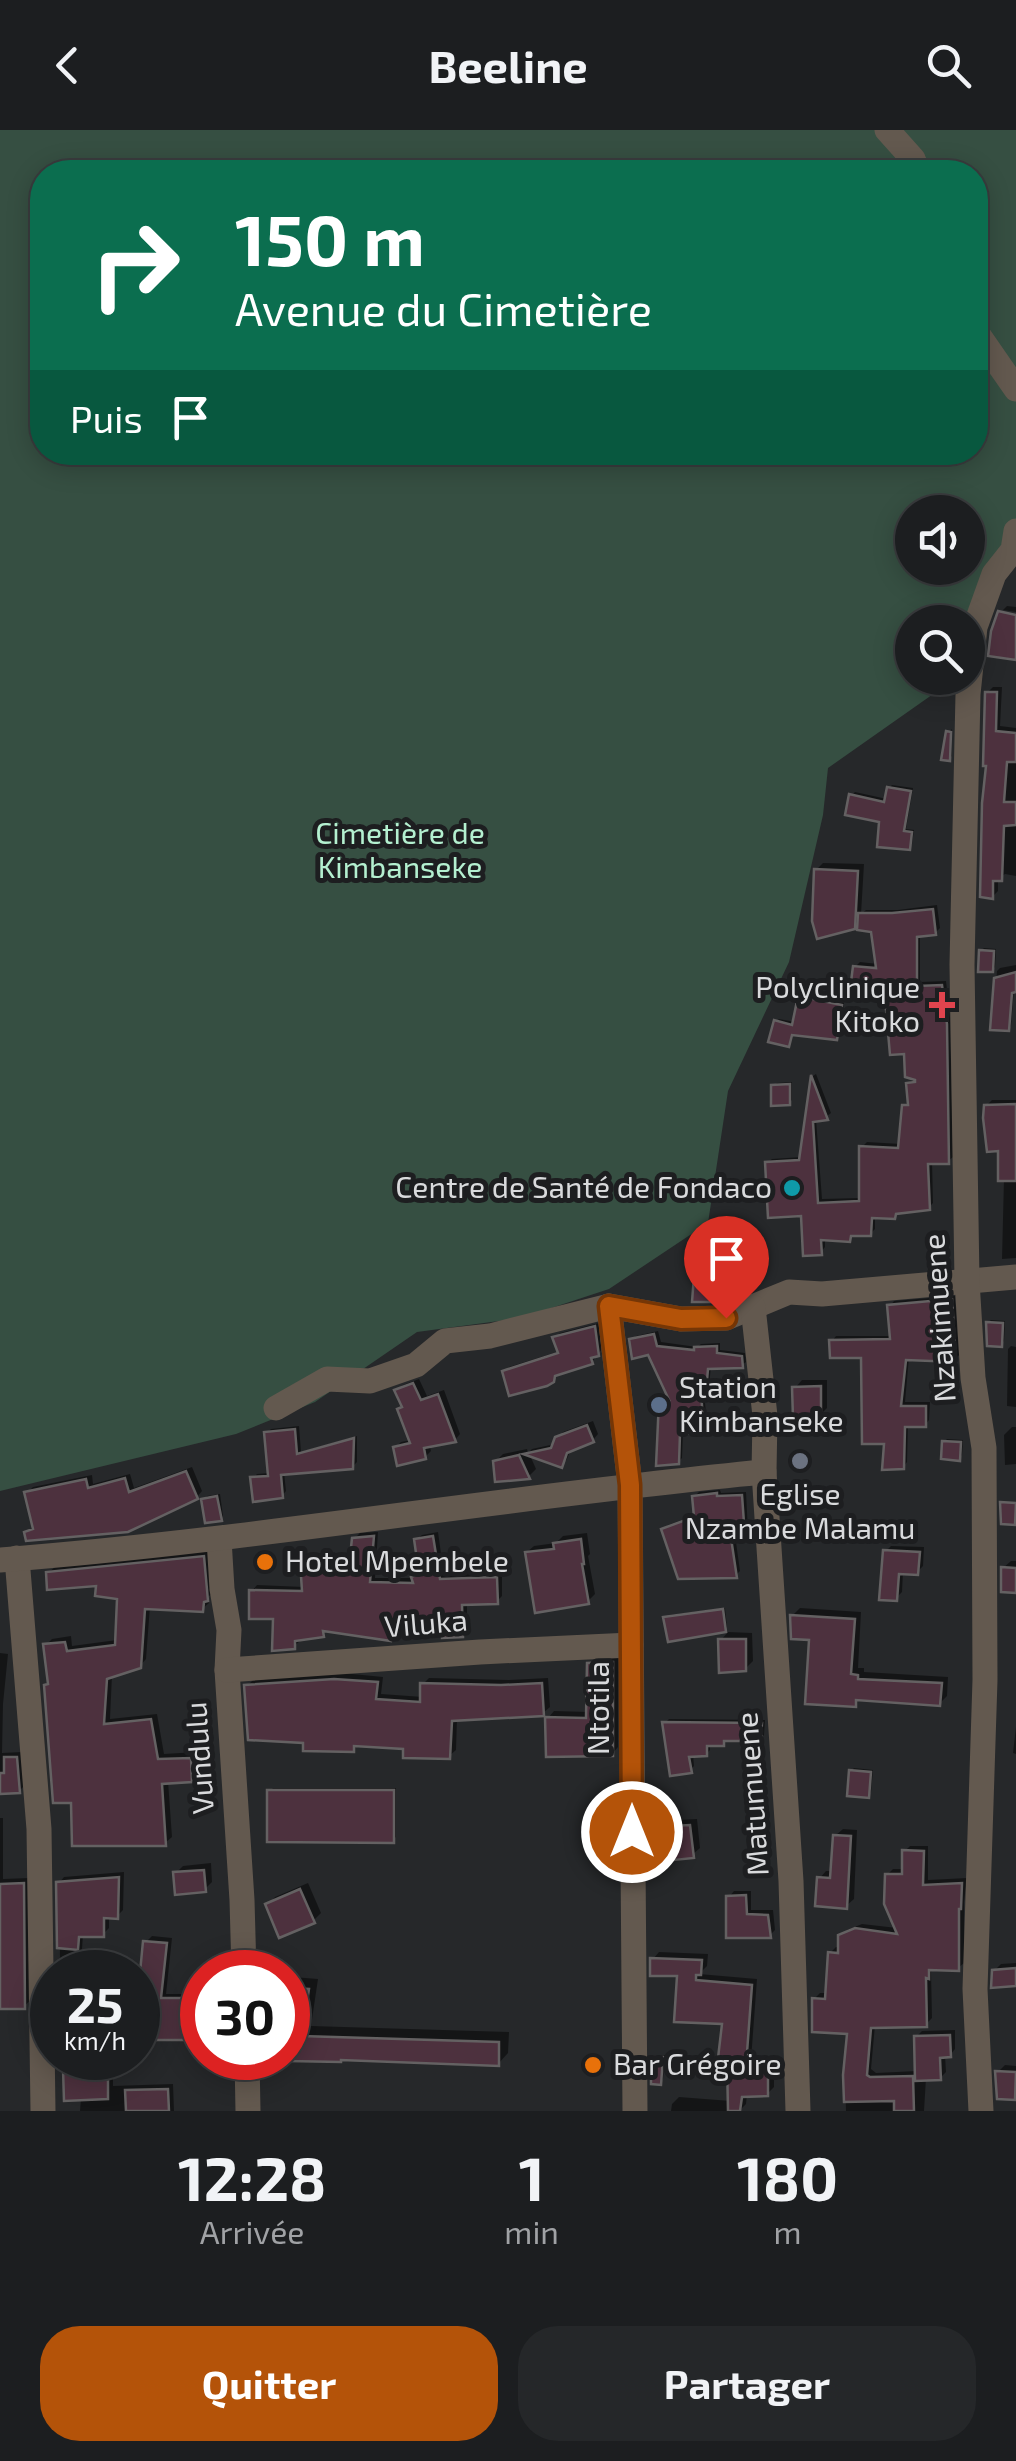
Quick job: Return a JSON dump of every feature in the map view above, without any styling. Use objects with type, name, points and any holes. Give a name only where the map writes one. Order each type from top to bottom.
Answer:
[{"type":"street","points":[[887,130],[913,160]]},
{"type":"street","points":[[988,348],[1016,388]]},
{"type":"street","name":"Nzakimuene","points":[[981,2111],[975,1989],[985,1680],[984,1448],[973,1378],[967,1281],[962,966],[968,694],[975,627],[994,574],[1013,550],[1016,530]]},
{"type":"street","points":[[276,1408],[328,1379],[370,1382],[416,1365],[445,1341],[490,1336],[609,1306],[681,1319],[726,1318],[789,1292],[822,1294],[1016,1277]]},
{"type":"street","name":"Ntotila","points":[[609,1306],[630,1485],[635,2111]]},
{"type":"street","name":"Matumuene","points":[[754,1307],[765,1416],[764,1472],[791,1881],[798,2111]]},
{"type":"street","points":[[43,2111],[39,1828],[9,1559],[219,1539],[630,1485],[764,1472]]},
{"type":"street","name":"Vundulu","points":[[219,1539],[229,1630],[227,1670],[243,1950]]},
{"type":"street","name":"Viluka","points":[[227,1670],[631,1644]]},
{"type":"street","points":[[247,2080],[248,2111]]},
{"type":"green space","name":"Cimetière de Kimbanseke","points":[[0,130],[1016,130],[1016,528],[977,605],[895,605],[895,695],[932,695],[828,768],[823,815],[789,962],[728,1091],[708,1223],[609,1289],[521,1318],[417,1332],[315,1402],[236,1434],[0,1491]]},
{"type":"building","points":[[998,611],[1016,615],[1016,660],[988,656]]},
{"type":"building","points":[[985,692],[997,692],[996,731],[1016,733],[1016,762],[1007,762],[1004,802],[1016,802],[1016,825],[1004,826],[1002,881],[993,881],[993,899],[980,897]]},
{"type":"building","points":[[946,731],[951,732],[950,761],[941,760]]},
{"type":"building","points":[[887,787],[911,791],[904,831],[912,832],[910,850],[877,847],[879,822],[845,815],[849,794],[884,802]]},
{"type":"building","points":[[814,869],[858,871],[855,929],[817,939],[812,921]]},
{"type":"building","points":[[933,909],[936,935],[917,937],[917,986],[942,985],[947,1024],[949,1164],[928,1164],[930,1210],[896,1214],[895,1219],[872,1218],[871,1236],[851,1236],[850,1242],[821,1240],[822,1255],[803,1256],[801,1216],[768,1218],[765,1162],[799,1160],[811,1075],[828,1120],[813,1122],[818,1203],[859,1201],[859,1146],[898,1148],[902,1105],[908,1105],[906,1083],[915,1082],[905,1077],[904,1054],[890,1055],[885,998],[849,998],[853,966],[876,968],[871,932],[857,930],[858,913]]},
{"type":"building","points":[[979,950],[994,951],[993,972],[978,972]]},
{"type":"building","points":[[1016,972],[1009,1031],[990,1030],[994,978]]},
{"type":"building","points":[[798,996],[842,1005],[837,1040],[792,1035],[789,1047],[768,1042],[774,1020],[792,1025]]},
{"type":"building","points":[[790,1084],[790,1105],[771,1106],[771,1085]]},
{"type":"building","points":[[1016,1104],[1016,1181],[998,1181],[998,1151],[987,1152],[984,1105]]},
{"type":"building","points":[[694,1276],[723,1278],[721,1302],[692,1302]]},
{"type":"building","points":[[952,1299],[956,1362],[906,1360],[901,1406],[926,1406],[926,1427],[905,1427],[904,1469],[882,1470],[884,1444],[862,1444],[861,1358],[830,1358],[829,1340],[890,1339],[887,1305]]},
{"type":"building","points":[[986,1322],[1003,1323],[1002,1347],[987,1346]]},
{"type":"building","points":[[595,1326],[599,1356],[591,1358],[593,1364],[555,1376],[547,1386],[509,1396],[502,1371],[558,1353],[552,1337]]},
{"type":"building","points":[[654,1334],[657,1346],[694,1350],[717,1346],[717,1353],[742,1356],[743,1368],[708,1369],[706,1392],[701,1392],[704,1432],[680,1434],[679,1464],[656,1466],[659,1400],[669,1400],[648,1355],[632,1359],[629,1339]]},
{"type":"building","points":[[413,1383],[421,1400],[438,1394],[456,1442],[424,1448],[426,1459],[397,1466],[393,1447],[410,1443],[394,1390]]},
{"type":"building","points":[[821,1386],[821,1418],[793,1418],[792,1387]]},
{"type":"building","points":[[587,1425],[594,1442],[567,1453],[562,1468],[523,1454],[551,1448],[555,1437]]},
{"type":"building","points":[[295,1429],[297,1454],[354,1438],[353,1469],[281,1475],[283,1498],[253,1502],[250,1477],[268,1476],[264,1432]]},
{"type":"building","points":[[942,1441],[961,1442],[960,1461],[941,1459]]},
{"type":"building","points":[[519,1455],[530,1479],[495,1482],[493,1461]]},
{"type":"building","points":[[186,1471],[198,1499],[128,1532],[26,1541],[24,1532],[33,1529],[24,1492],[86,1479],[88,1488],[125,1478],[129,1492]]},
{"type":"building","points":[[742,1495],[745,1537],[731,1538],[737,1578],[678,1579],[661,1529],[694,1517],[692,1496]]},
{"type":"building","points":[[217,1496],[222,1521],[205,1523],[201,1499]]},
{"type":"building","points":[[1000,1502],[1016,1503],[1015,1525],[1001,1524]]},
{"type":"building","points":[[374,1536],[370,1582],[413,1583],[411,1577],[419,1574],[414,1539],[433,1536],[440,1579],[497,1577],[498,1604],[462,1605],[463,1637],[442,1638],[441,1620],[393,1628],[391,1641],[323,1631],[324,1637],[295,1641],[295,1649],[272,1651],[273,1619],[249,1619],[249,1590],[302,1591],[300,1561],[350,1557],[352,1538]]},
{"type":"building","points":[[581,1539],[589,1604],[535,1613],[525,1552],[554,1549],[553,1543]]},
{"type":"building","points":[[883,1550],[920,1552],[918,1575],[899,1574],[897,1601],[879,1600]]},
{"type":"building","points":[[204,1556],[208,1601],[204,1602],[203,1612],[145,1609],[141,1668],[107,1679],[104,1724],[151,1719],[158,1759],[191,1758],[192,1782],[162,1784],[166,1846],[72,1846],[71,1803],[53,1803],[43,1644],[65,1642],[67,1651],[115,1645],[117,1599],[95,1596],[96,1586],[47,1590],[46,1572]]},
{"type":"building","points":[[1001,1567],[1016,1568],[1016,1593],[1001,1592]]},
{"type":"building","points":[[723,1609],[726,1632],[668,1642],[663,1617]]},
{"type":"building","points":[[790,1615],[855,1619],[851,1674],[858,1675],[858,1679],[942,1683],[940,1706],[856,1700],[856,1707],[805,1704],[809,1640],[791,1639]]},
{"type":"building","points":[[718,1639],[746,1639],[746,1671],[719,1673]]},
{"type":"building","points":[[613,1662],[613,1756],[546,1757],[545,1717],[586,1718],[587,1663]]},
{"type":"building","points":[[334,1679],[378,1682],[376,1699],[420,1702],[420,1683],[542,1683],[544,1716],[452,1721],[450,1759],[403,1758],[403,1749],[354,1746],[354,1752],[303,1751],[303,1743],[248,1740],[244,1685]]},
{"type":"building","points":[[662,1722],[762,1723],[761,1741],[724,1741],[724,1746],[707,1746],[707,1756],[689,1757],[692,1773],[670,1776]]},
{"type":"building","points":[[4,1757],[17,1757],[20,1793],[0,1794]]},
{"type":"building","points":[[849,1770],[871,1772],[869,1798],[847,1796]]},
{"type":"building","points":[[267,1790],[394,1790],[394,1843],[267,1842]]},
{"type":"building","points":[[690,1825],[694,1858],[654,1862],[649,1827]]},
{"type":"building","points":[[833,1835],[851,1836],[847,1909],[815,1906],[817,1877],[830,1878]]},
{"type":"building","points":[[902,1850],[924,1851],[923,1885],[962,1883],[959,1971],[929,1970],[927,2027],[871,2028],[867,2075],[913,2076],[914,2111],[894,2111],[894,2101],[844,2102],[847,2034],[812,2032],[812,1998],[825,1999],[828,1952],[838,1953],[838,1935],[855,1928],[897,1934],[884,1904],[885,1874],[902,1874]]},
{"type":"building","points":[[204,1870],[206,1892],[175,1895],[173,1872]]},
{"type":"building","points":[[119,1877],[118,1919],[104,1918],[104,1937],[79,1937],[78,1950],[57,1948],[56,1882]]},
{"type":"building","points":[[24,1883],[25,2009],[0,2009],[0,1884]]},
{"type":"building","points":[[300,1889],[315,1923],[279,1938],[265,1904]]},
{"type":"building","points":[[746,1895],[747,1914],[768,1915],[771,1938],[726,1938],[726,1896]]},
{"type":"building","points":[[143,1941],[167,1943],[161,1998],[180,1998],[180,2040],[160,2040],[160,1950],[142,1950]]},
{"type":"building","points":[[650,1958],[702,1960],[701,1975],[696,1975],[696,1980],[752,1985],[746,2066],[768,2066],[768,2096],[742,2097],[740,2111],[728,2111],[727,2060],[718,2058],[722,2024],[674,2022],[677,1976],[650,1976]]},
{"type":"building","points":[[1016,1968],[1016,1986],[991,1988],[992,1970]]},
{"type":"building","points":[[950,2035],[951,2057],[940,2058],[941,2080],[915,2081],[914,2036]]},
{"type":"building","points":[[310,2036],[499,2042],[499,2066],[310,2061]]},
{"type":"building","points":[[651,2057],[663,2057],[661,2085],[651,2084]]},
{"type":"building","points":[[995,2071],[1016,2072],[1015,2100],[997,2099]]},
{"type":"building","points":[[63,2080],[108,2080],[108,2099],[64,2101]]},
{"type":"building","points":[[168,2089],[169,2111],[126,2111],[125,2090]]},
{"type":"place","name":"Polyclinique Kitoko","points":[[942,1005]]},
{"type":"place","name":"Centre de Santé de Fondaco","points":[[792,1188]]},
{"type":"place","name":"Station Kimbanseke","points":[[659,1405]]},
{"type":"place","name":"Eglise Nzambe Malamu","points":[[800,1461]]},
{"type":"place","name":"Hotel Mpembele","points":[[265,1562]]},
{"type":"place","name":"Bar Grégoire","points":[[593,2065]]},
{"type":"route","points":[[632,1832],[630,1485],[609,1306],[681,1319],[726,1318]]}]
